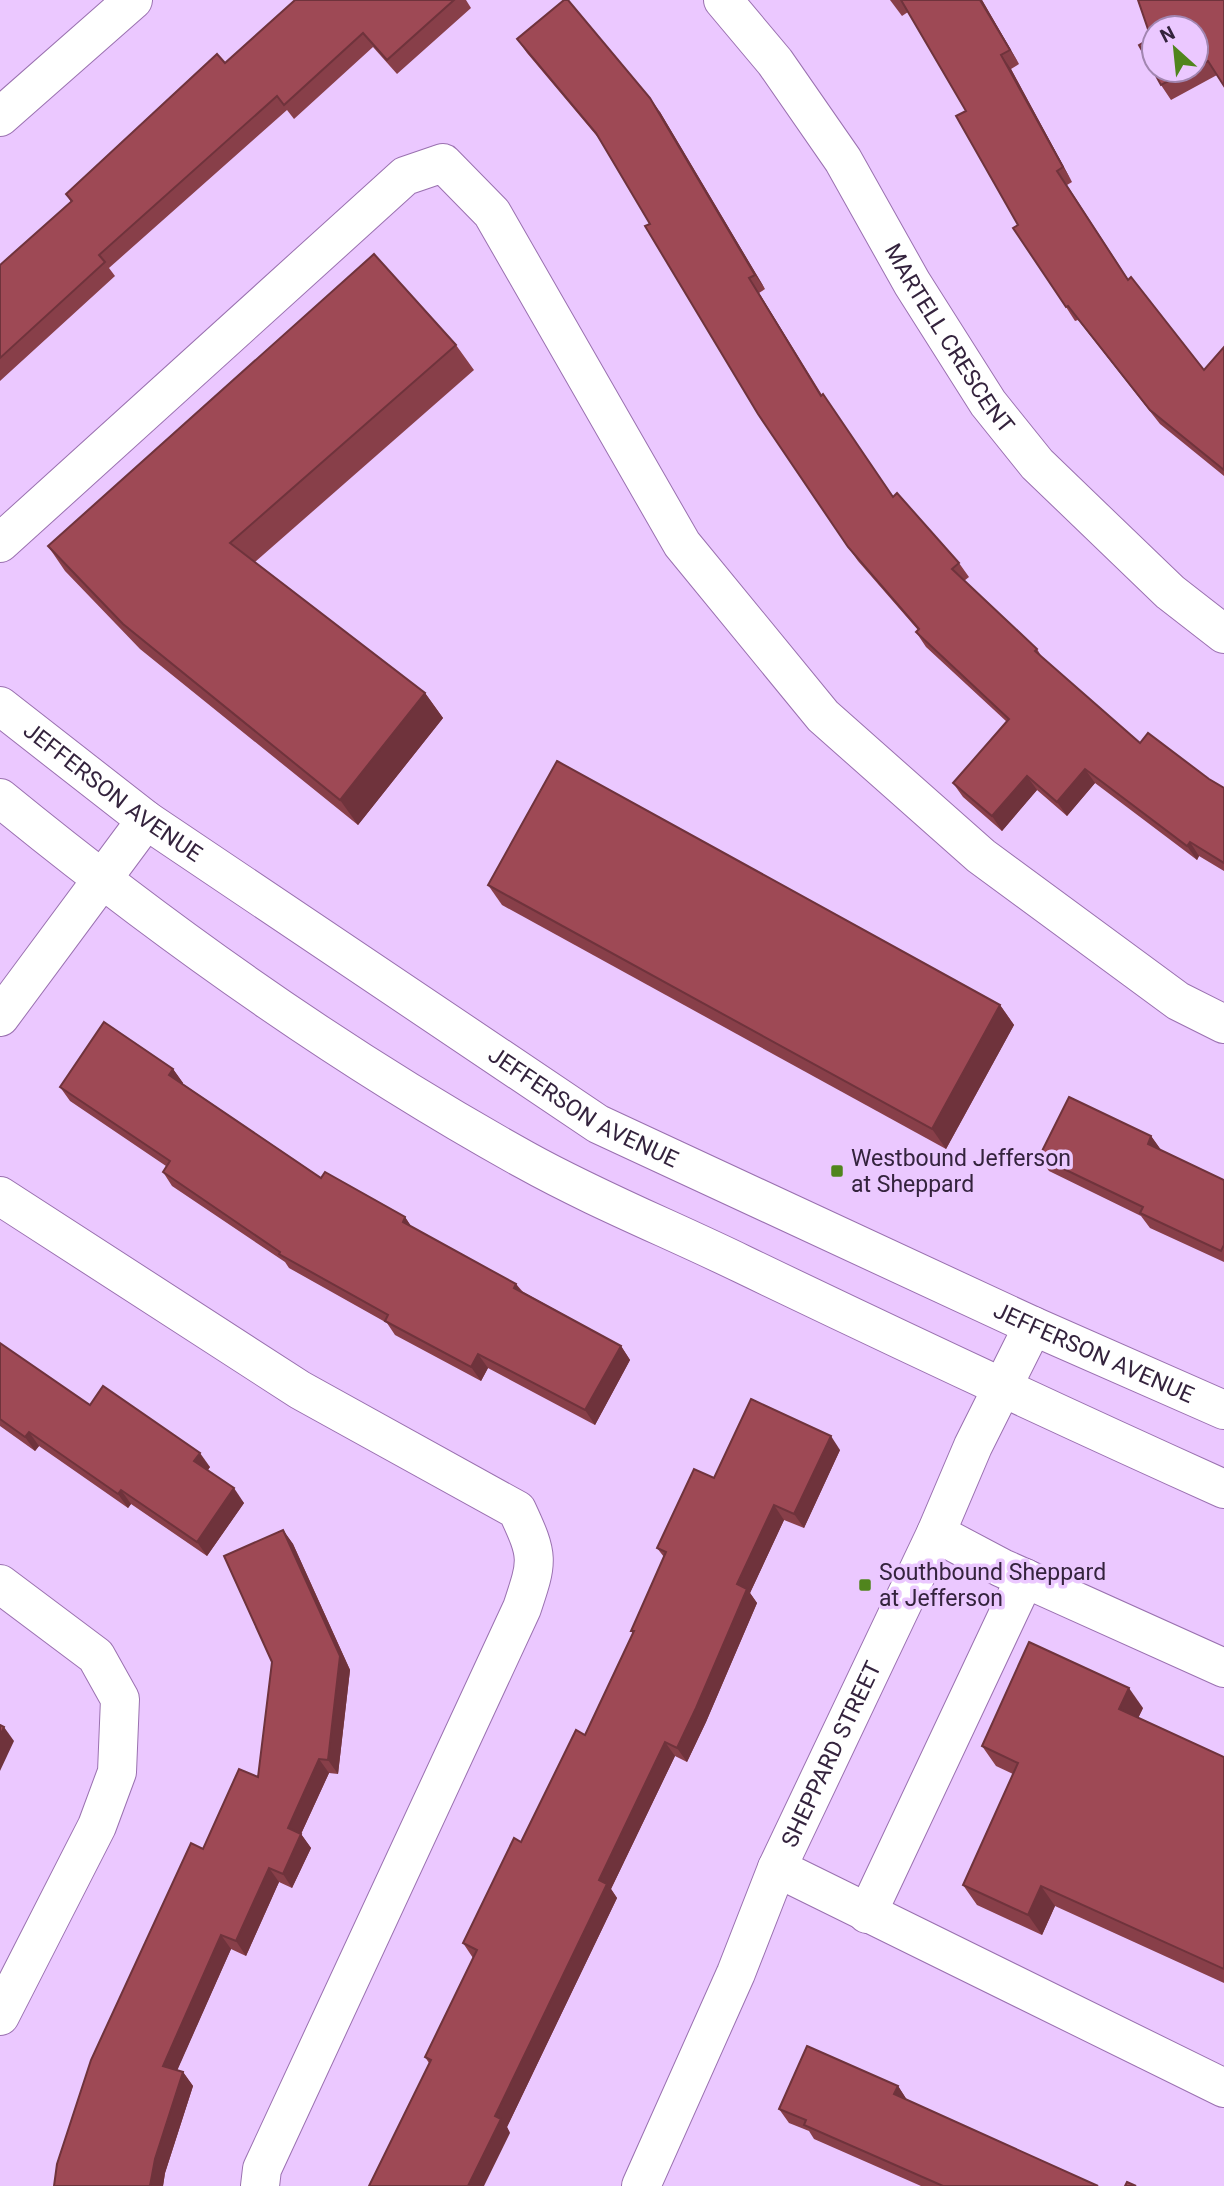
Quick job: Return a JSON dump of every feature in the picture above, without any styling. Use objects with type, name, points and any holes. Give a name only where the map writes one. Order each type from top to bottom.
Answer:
[{"type":"street","points":[[0,117],[133,0]]},
{"type":"street","name":"MARTELL CRESCENT","points":[[723,0],[775,62],[843,160],[912,284],[988,403],[1037,464],[1170,592],[1224,634]]},
{"type":"street","points":[[0,543],[405,176],[443,163],[492,213],[682,544],[823,716],[981,856],[1178,1001],[1224,1024]]},
{"type":"street","name":"JEFFERSON AVENUE","points":[[0,706],[146,820],[598,1124],[1033,1326],[1224,1410]]},
{"type":"street","points":[[0,798],[258,993],[387,1080],[527,1162],[1003,1389],[1224,1489]]},
{"type":"street","points":[[0,1017],[146,820]]},
{"type":"street","points":[[0,1196],[300,1390],[517,1510],[529,1535],[537,1565],[522,1608],[268,2157],[260,2186]]},
{"type":"street","name":"SHEPPARD STREET","points":[[640,2186],[736,1973],[777,1868],[936,1533],[973,1446],[1033,1326]]},
{"type":"street","points":[[936,1533],[1025,1578],[1224,1668]]},
{"type":"street","points":[[867,1914],[1025,1578]]},
{"type":"street","points":[[0,1584],[96,1656],[120,1699],[117,1772],[97,1826],[0,2016]]},
{"type":"street","points":[[777,1868],[1224,2088]]},
{"type":"building","points":[[295,0],[454,0],[387,60],[363,33],[284,105],[277,96],[99,255],[105,262],[0,358],[0,265],[72,201],[66,194],[217,54],[225,63]]},
{"type":"building","points":[[564,0],[568,0],[650,98],[755,275],[749,278],[821,396],[823,394],[893,497],[897,493],[959,563],[952,569],[1037,649],[1035,651],[1140,743],[1148,733],[1224,788],[1224,863],[1190,842],[1187,846],[1085,769],[1057,802],[1027,776],[992,816],[953,783],[1009,719],[916,632],[919,629],[848,547],[758,414],[645,226],[650,224],[596,133],[517,39]]},
{"type":"building","points":[[901,0],[980,0],[1010,50],[1001,55],[1063,167],[1057,171],[1128,280],[1131,277],[1204,370],[1224,347],[1224,470],[1150,410],[1068,306],[1066,307],[1013,228],[1018,225],[956,116],[966,111]]},
{"type":"building","points":[[1138,0],[1224,0],[1224,86],[1210,64],[1210,14],[1143,14]]},
{"type":"building","points":[[374,254],[456,345],[230,543],[425,693],[340,800],[123,624],[48,546]]},
{"type":"building","points":[[557,761],[1000,1005],[932,1129],[488,885]]},
{"type":"building","points":[[104,1022],[173,1069],[169,1075],[321,1178],[325,1172],[405,1217],[403,1222],[516,1284],[514,1288],[621,1346],[585,1410],[478,1354],[471,1367],[385,1321],[388,1315],[279,1254],[280,1252],[163,1172],[170,1161],[60,1087]]},
{"type":"building","points":[[1069,1097],[1151,1136],[1148,1144],[1224,1180],[1224,1245],[1221,1251],[1140,1213],[1143,1207],[1039,1157]]},
{"type":"building","points":[[0,1343],[90,1405],[103,1386],[200,1453],[194,1461],[234,1488],[197,1542],[121,1490],[118,1494],[29,1432],[25,1437],[0,1419]]},
{"type":"building","points":[[751,1399],[831,1436],[794,1514],[774,1505],[737,1584],[747,1589],[696,1708],[677,1748],[665,1742],[599,1880],[607,1884],[495,2116],[501,2119],[468,2186],[369,2186],[431,2060],[425,2057],[477,1950],[463,1943],[514,1838],[521,1842],[576,1730],[585,1735],[634,1631],[631,1631],[666,1552],[657,1548],[694,1469],[714,1478]]},
{"type":"building","points":[[283,1530],[340,1656],[328,1760],[319,1759],[288,1828],[301,1834],[283,1874],[269,1868],[236,1941],[221,1935],[163,2066],[183,2072],[155,2159],[150,2186],[54,2186],[57,2164],[91,2060],[191,1843],[203,1849],[239,1769],[258,1777],[272,1662],[224,1556]]},
{"type":"building","points":[[1029,1642],[1129,1688],[1119,1709],[1224,1757],[1224,1969],[1041,1886],[1028,1915],[963,1885],[1018,1763],[982,1746]]},
{"type":"building","points":[[807,2046],[898,2086],[894,2094],[1098,2186],[943,2186],[804,2125],[806,2120],[779,2109]]},
{"type":"place","name":"Westbound Jefferson at Sheppard","points":[[837,1171]]},
{"type":"place","name":"Southbound Sheppard at Jefferson","points":[[865,1585]]}]
